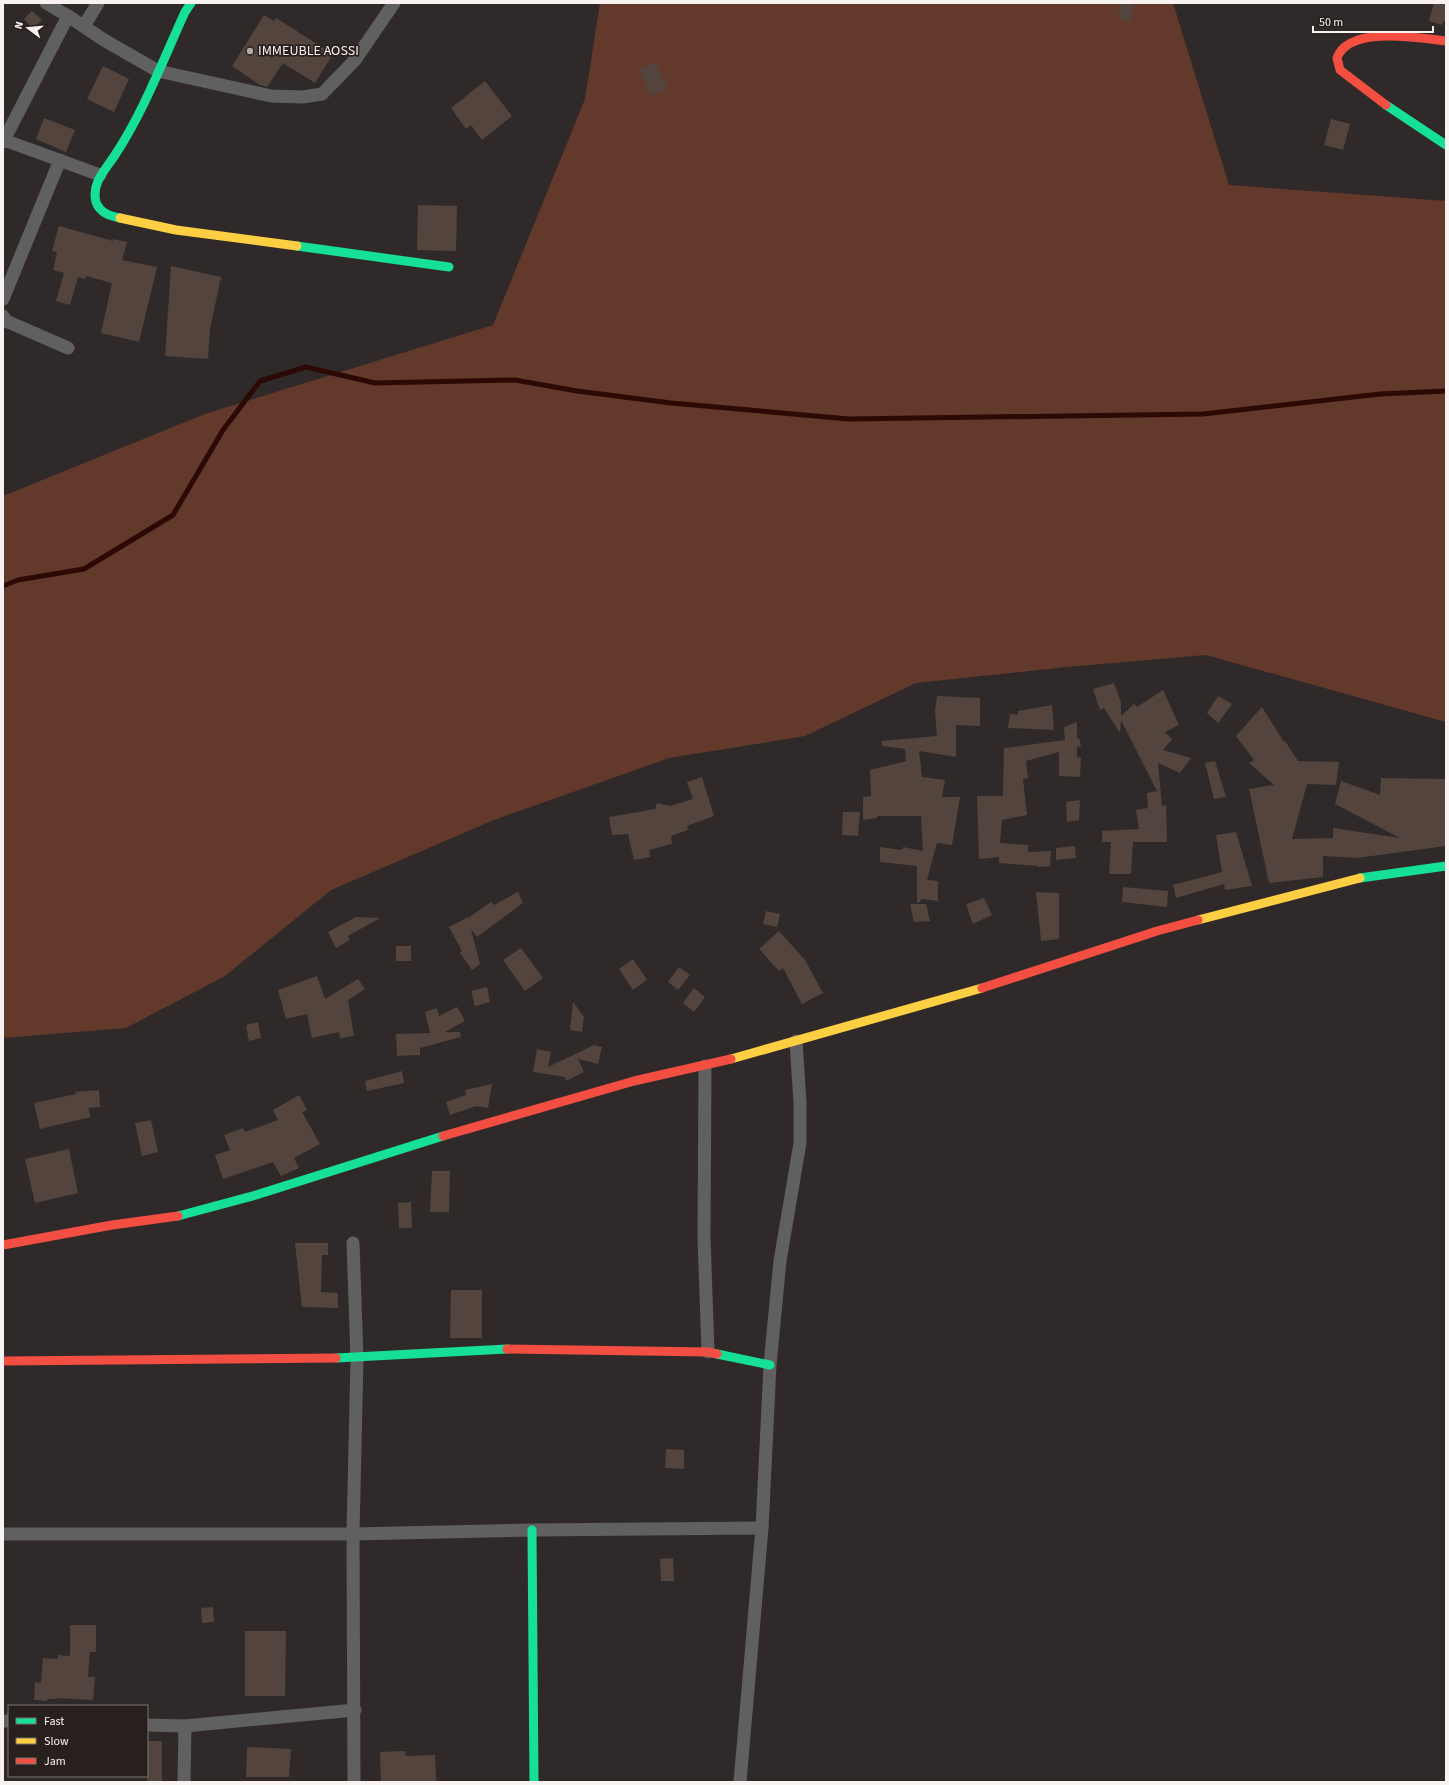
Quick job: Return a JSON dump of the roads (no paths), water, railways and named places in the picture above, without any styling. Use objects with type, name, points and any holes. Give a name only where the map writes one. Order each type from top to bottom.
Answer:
[{"type":"street","points":[[46,3],[104,40],[158,71],[271,96],[303,97],[322,94],[355,60],[394,3]]},
{"type":"street","points":[[84,26],[98,3]]},
{"type":"street","points":[[191,3],[185,12],[135,122],[115,156],[100,175],[97,186],[96,201],[101,210],[107,215],[176,230],[450,267]]},
{"type":"street","points":[[68,16],[4,141],[100,175]]},
{"type":"street","points":[[1446,41],[1396,38],[1361,38],[1342,48],[1337,58],[1340,70],[1382,103],[1446,144]]},
{"type":"street","points":[[3,299],[60,160]]},
{"type":"street","points":[[3,316],[6,321],[68,348]]},
{"type":"street","points":[[3,1245],[112,1225],[186,1215],[428,1140],[634,1081],[705,1066],[950,998],[1157,931],[1371,875],[1446,866]]},
{"type":"street","points":[[740,1782],[762,1528],[770,1365],[780,1261],[800,1143],[800,1103],[796,1041]]},
{"type":"street","points":[[705,1066],[704,1237],[708,1352]]},
{"type":"street","points":[[353,1243],[357,1358],[353,1534],[355,1710],[354,1782]]},
{"type":"street","points":[[3,1361],[357,1358],[508,1349],[708,1352],[770,1365]]},
{"type":"street","points":[[3,1534],[353,1534],[532,1530],[762,1528]]},
{"type":"street","points":[[532,1530],[534,1782]]},
{"type":"street","points":[[148,1724],[185,1726],[355,1710]]},
{"type":"street","points":[[184,1782],[185,1726]]},
{"type":"waterway","points":[[3,586],[18,580],[84,569],[173,515],[223,430],[260,381],[306,367],[375,383],[515,380],[577,391],[671,403],[849,419],[1203,414],[1380,394],[1446,391]]},
{"type":"place","name":"IMMEUBLE AOSSI","points":[[250,51]]}]
